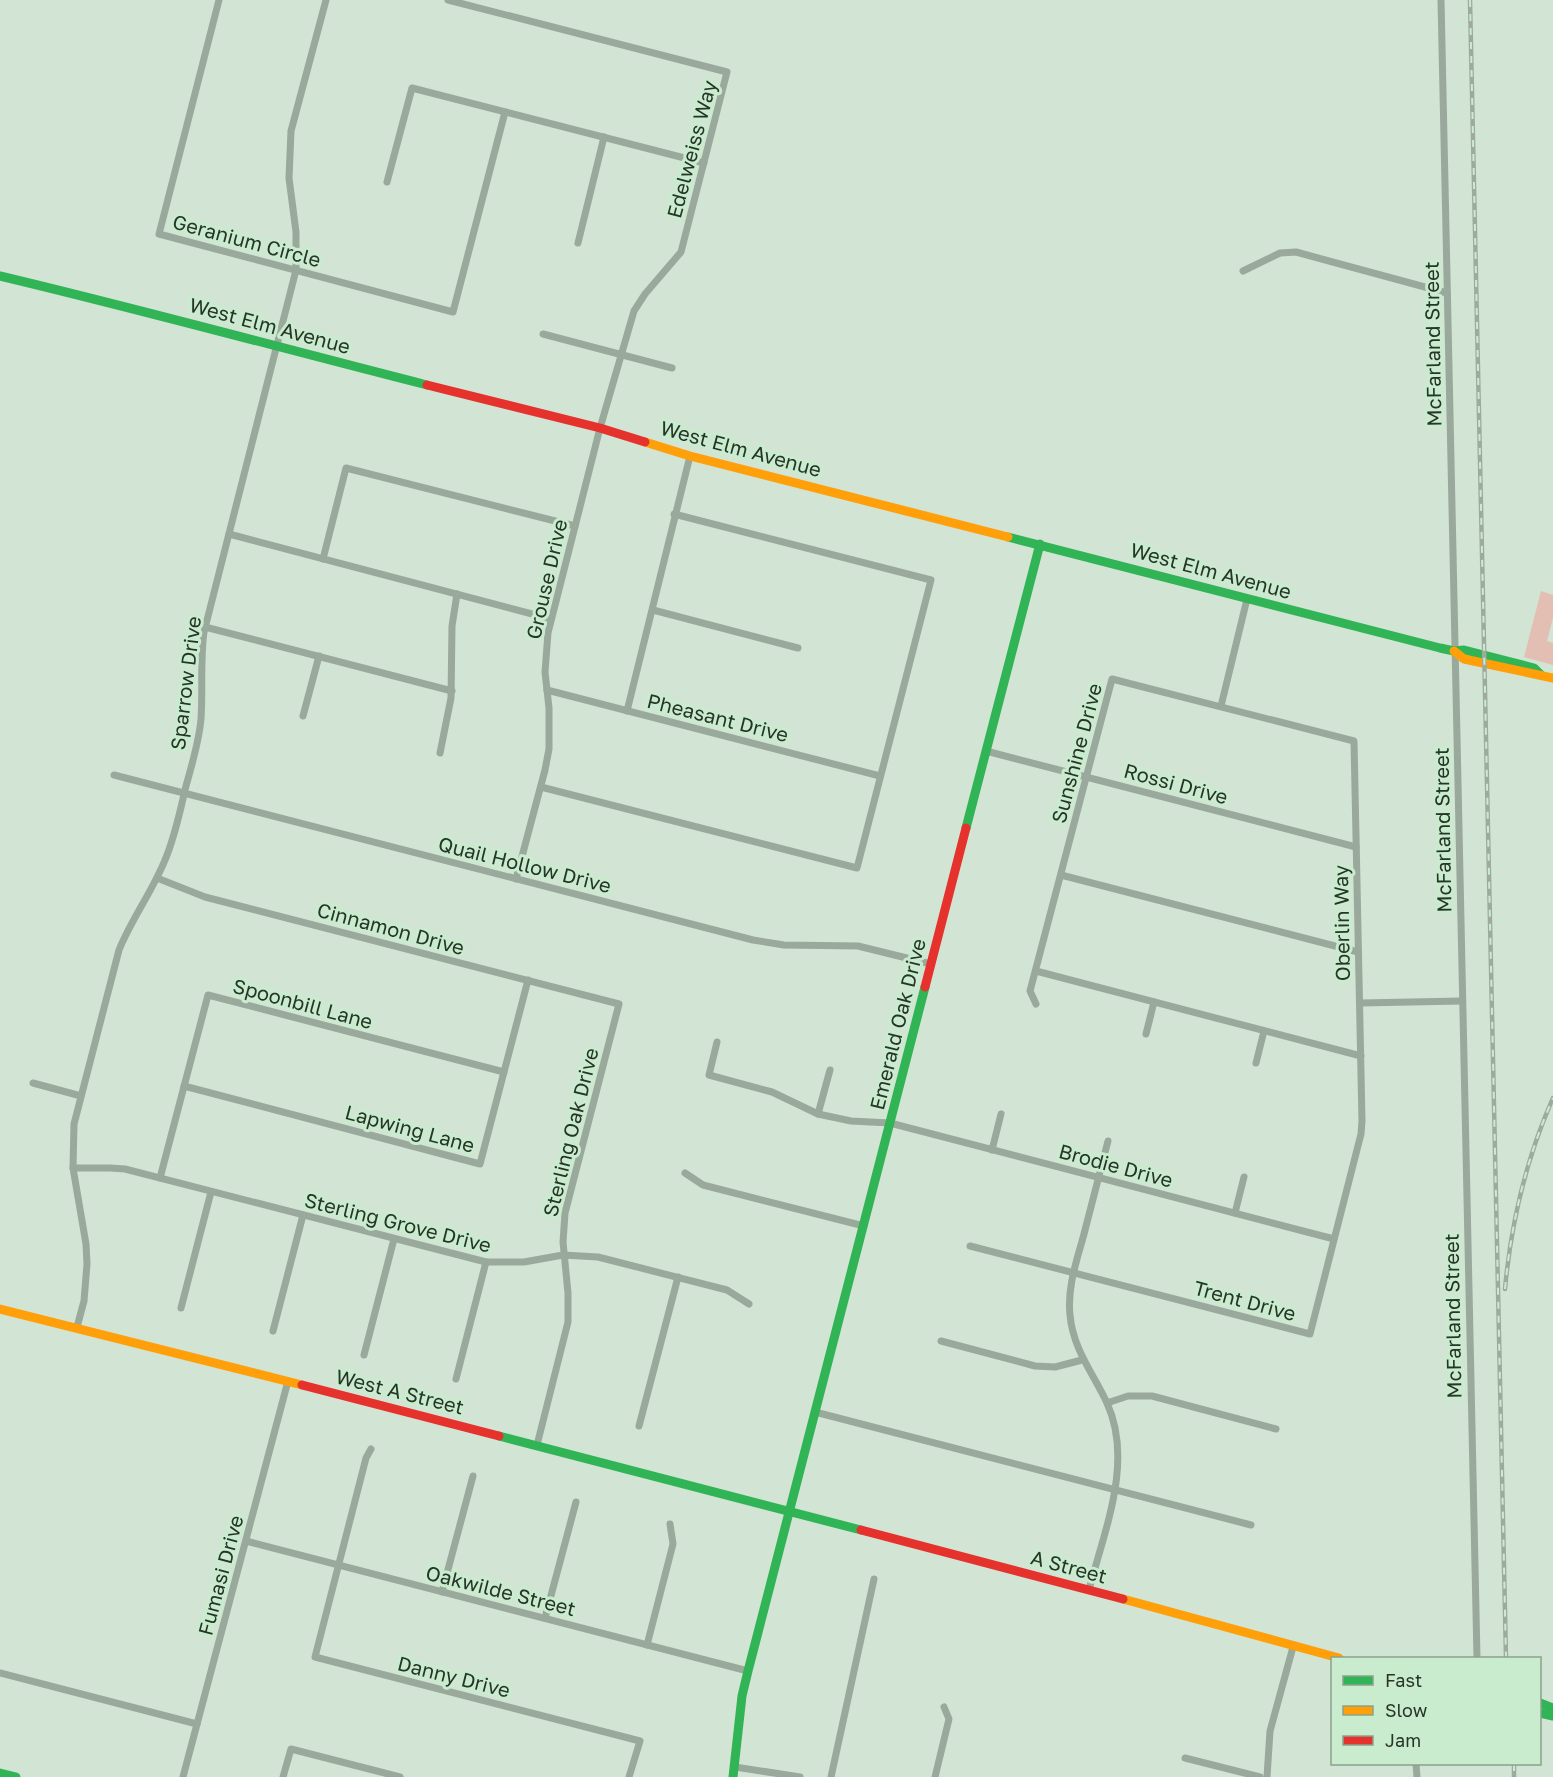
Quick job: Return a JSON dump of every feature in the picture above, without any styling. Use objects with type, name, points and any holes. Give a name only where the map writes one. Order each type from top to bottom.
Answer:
[{"type":"street","name":"Geranium Circle","points":[[219,0],[159,234],[453,312],[505,112]]},
{"type":"street","name":"Sparrow Drive","points":[[77,1327],[84,1301],[87,1264],[86,1244],[73,1168],[74,1124],[119,950],[132,920],[157,878],[172,841],[201,720],[201,669],[205,627],[296,270],[296,232],[289,178],[291,131],[326,0]]},
{"type":"street","name":"Edelweiss Way","points":[[448,0],[727,72],[681,252],[645,294],[634,311],[600,428]]},
{"type":"street","name":"McFarland Street","points":[[1441,0],[1477,1657]]},
{"type":"street","points":[[387,182],[412,88],[704,163]]},
{"type":"street","points":[[578,243],[604,137]]},
{"type":"street","points":[[1243,271],[1280,254],[1296,252],[1447,293]]},
{"type":"street","name":"West Elm Avenue","points":[[0,276],[136,308],[277,347],[600,428],[690,456],[1454,651],[1464,659],[1484,659],[1553,678]]},
{"type":"street","points":[[543,334],[672,368]]},
{"type":"street","name":"Grouse Drive","points":[[516,879],[549,748],[546,651],[551,619],[600,428]]},
{"type":"street","points":[[627,711],[690,456]]},
{"type":"street","points":[[323,559],[346,468],[575,526]]},
{"type":"street","points":[[541,787],[857,868],[931,579],[674,514]]},
{"type":"street","points":[[229,534],[551,619]]},
{"type":"street","name":"Emerald Oak Drive","points":[[734,1772],[742,1696],[748,1671],[1040,544]]},
{"type":"street","points":[[440,753],[452,691],[452,626],[457,594]]},
{"type":"street","points":[[1221,706],[1247,599]]},
{"type":"street","points":[[653,610],[798,648]]},
{"type":"street","points":[[205,627],[452,691]]},
{"type":"street","points":[[303,716],[319,656]]},
{"type":"street","name":"Sunshine Drive","points":[[1036,1004],[1030,991],[1112,679],[1354,741]]},
{"type":"street","name":"Pheasant Drive","points":[[547,690],[880,776]]},
{"type":"street","name":"Oberlin Way","points":[[1353,1165],[1361,1134],[1362,1104],[1354,741]]},
{"type":"street","name":"Rossi Drive","points":[[986,751],[1356,847]]},
{"type":"street","name":"Quail Hollow Drive","points":[[114,775],[767,943],[858,946],[932,964]]},
{"type":"street","points":[[1061,874],[1358,952]]},
{"type":"street","name":"Cinnamon Drive","points":[[157,878],[205,897],[619,1004]]},
{"type":"street","points":[[1036,971],[1361,1056]]},
{"type":"street","name":"Lapwing Lane","points":[[184,1086],[480,1164],[528,980]]},
{"type":"street","name":"Spoonbill Lane","points":[[160,1178],[208,995],[504,1072]]},
{"type":"street","points":[[1360,1004],[1462,1001]]},
{"type":"street","points":[[1146,1034],[1154,1002]]},
{"type":"street","name":"Sterling Oak Drive","points":[[537,1445],[567,1322],[568,1293],[563,1255],[566,1212],[619,1004]]},
{"type":"street","points":[[1256,1063],[1264,1031]]},
{"type":"street","name":"Brodie Drive","points":[[717,1042],[709,1076],[772,1092],[818,1114],[851,1121],[890,1123],[1334,1239]]},
{"type":"street","points":[[818,1114],[830,1070]]},
{"type":"street","points":[[33,1083],[81,1096]]},
{"type":"street","points":[[992,1150],[1001,1114]]},
{"type":"street","points":[[1089,1590],[1115,1490],[1119,1446],[1113,1417],[1082,1360],[1074,1338],[1070,1314],[1071,1287],[1108,1141]]},
{"type":"street","name":"Trent Drive","points":[[1074,1273],[1310,1334],[1353,1165]]},
{"type":"street","name":"Sterling Grove Drive","points":[[73,1168],[110,1168],[160,1178],[486,1262],[524,1262],[563,1255],[598,1257],[727,1290],[748,1304]]},
{"type":"street","points":[[685,1173],[703,1185],[864,1226]]},
{"type":"street","points":[[1234,1213],[1244,1177]]},
{"type":"street","points":[[181,1308],[212,1192]]},
{"type":"street","points":[[273,1331],[303,1215]]},
{"type":"street","points":[[364,1355],[394,1239]]},
{"type":"street","points":[[970,1246],[1074,1273]]},
{"type":"street","points":[[456,1379],[486,1262]]},
{"type":"street","points":[[639,1425],[678,1277]]},
{"type":"street","name":"West A Street","points":[[0,1309],[537,1445],[789,1512]]},
{"type":"street","points":[[941,1341],[1035,1366],[1055,1367],[1082,1360]]},
{"type":"street","name":"Fumasi Drive","points":[[183,1777],[288,1381]]},
{"type":"street","points":[[1107,1403],[1128,1396],[1152,1396],[1276,1429]]},
{"type":"street","points":[[815,1412],[1251,1525]]},
{"type":"street","points":[[339,1565],[366,1458],[371,1449]]},
{"type":"street","points":[[441,1592],[473,1476]]},
{"type":"street","points":[[545,1618],[576,1502]]},
{"type":"street","name":"A Street","points":[[789,1512],[1221,1625],[1331,1657]]},
{"type":"street","points":[[647,1645],[673,1544],[670,1524]]},
{"type":"street","name":"Oakwilde Street","points":[[246,1541],[748,1671]]},
{"type":"street","name":"Danny Drive","points":[[339,1565],[315,1658],[640,1741],[629,1777]]},
{"type":"street","points":[[831,1777],[874,1579]]},
{"type":"street","points":[[1267,1777],[1270,1731],[1293,1647]]},
{"type":"street","points":[[0,1673],[197,1724]]},
{"type":"street","points":[[935,1777],[949,1719],[944,1707]]},
{"type":"street","points":[[284,1777],[291,1749],[400,1777]]},
{"type":"street","points":[[1185,1758],[1260,1777]]},
{"type":"street","points":[[734,1772],[800,1777]]},
{"type":"street","points":[[0,1773],[16,1777]]},
{"type":"shaded area","points":[[1541,591],[1553,595],[1553,618],[1547,641],[1553,643],[1553,665],[1524,657]]},
{"type":"railway","points":[[1470,0],[1506,1657]]},
{"type":"railway","points":[[1505,1289],[1511,1240],[1521,1192],[1535,1144],[1553,1098]]},
{"type":"railway","points":[[1514,1765],[1514,1777]]},
{"type":"traffic: fast","points":[[0,276],[427,385]]},
{"type":"traffic: fast","points":[[1008,537],[1440,648],[1454,651],[1464,650],[1534,668],[1541,675]]},
{"type":"traffic: fast","points":[[966,828],[1040,544]]},
{"type":"traffic: fast","points":[[733,1777],[742,1696],[748,1671],[925,987]]},
{"type":"traffic: fast","points":[[499,1436],[861,1530]]},
{"type":"traffic: fast","points":[[1541,1703],[1553,1708]]},
{"type":"traffic: fast","points":[[1541,1713],[1553,1716]]},
{"type":"traffic: fast","points":[[0,1773],[16,1777]]},
{"type":"traffic: slow","points":[[645,442],[690,456],[1008,537]]},
{"type":"traffic: slow","points":[[1454,651],[1464,659],[1553,678]]},
{"type":"traffic: slow","points":[[0,1309],[302,1385]]},
{"type":"traffic: slow","points":[[1123,1599],[1335,1657]]},
{"type":"traffic: jam","points":[[427,385],[600,428],[645,442]]},
{"type":"traffic: jam","points":[[925,987],[966,828]]},
{"type":"traffic: jam","points":[[302,1385],[499,1436]]},
{"type":"traffic: jam","points":[[861,1530],[1123,1599]]}]
